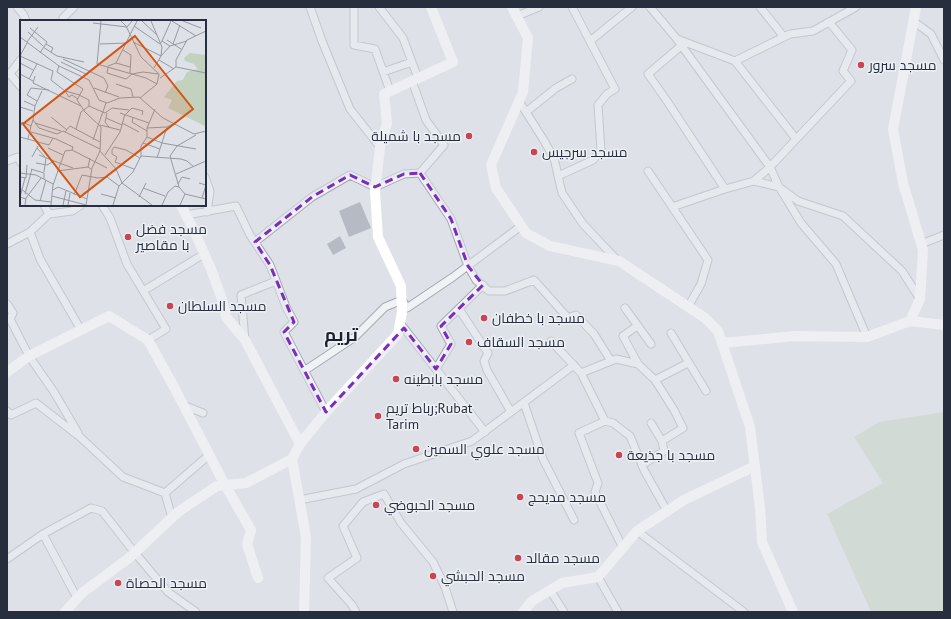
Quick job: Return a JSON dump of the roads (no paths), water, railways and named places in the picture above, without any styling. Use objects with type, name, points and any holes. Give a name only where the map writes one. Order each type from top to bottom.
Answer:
[{"type":"street","points":[[17,7],[26,20]]},
{"type":"street","points":[[62,20],[74,7]]},
{"type":"street","points":[[310,7],[322,41],[350,109],[380,147]]},
{"type":"street","points":[[354,7],[354,45],[375,49],[390,91]]},
{"type":"street","points":[[255,242],[312,197],[350,175],[375,187],[404,174],[420,173],[444,145],[426,120],[415,80],[412,62],[403,38],[379,7]]},
{"type":"street","points":[[65,612],[82,593],[129,558],[178,512],[216,486],[246,482],[292,459],[300,444],[326,412],[398,334],[402,312],[402,286],[378,237],[375,192],[380,147],[387,123],[384,94],[453,62],[431,7]]},
{"type":"street","points":[[512,7],[528,38],[523,92],[491,165],[496,188],[526,233],[550,246],[619,261]]},
{"type":"street","points":[[517,16],[539,7]]},
{"type":"street","points":[[558,176],[593,160],[601,150],[598,105],[607,94],[615,89],[572,7]]},
{"type":"street","points":[[590,41],[632,7]]},
{"type":"street","points":[[650,7],[676,38],[770,167],[779,187],[801,223],[836,264],[867,337]]},
{"type":"street","points":[[760,7],[784,37]]},
{"type":"street","points":[[735,61],[790,34],[813,31],[856,7]]},
{"type":"street","points":[[910,321],[920,299],[923,250],[902,183],[893,129],[916,7]]},
{"type":"street","points":[[913,21],[931,34],[944,60]]},
{"type":"street","points":[[672,207],[754,181],[770,167],[851,80],[843,71],[852,50],[829,22]]},
{"type":"street","points":[[676,38],[735,61],[796,139]]},
{"type":"street","points":[[681,46],[648,74],[725,189]]},
{"type":"street","points":[[20,59],[9,74],[20,87]]},
{"type":"street","points":[[383,72],[412,62]]},
{"type":"street","points":[[526,112],[556,88],[572,79]]},
{"type":"street","points":[[519,101],[554,158],[562,193],[583,224],[619,261],[705,318],[718,331],[750,427],[760,508],[762,542],[793,612]]},
{"type":"street","points":[[7,161],[20,158]]},
{"type":"street","points":[[648,171],[708,260],[701,284],[688,307]]},
{"type":"street","points":[[420,173],[451,218],[468,266],[476,280],[489,291],[505,291],[534,280],[568,318],[576,315],[594,334],[611,361]]},
{"type":"street","points":[[206,180],[210,192],[207,212]]},
{"type":"street","points":[[754,181],[779,187],[798,201],[843,216],[902,271],[920,299]]},
{"type":"street","points":[[44,206],[48,214]]},
{"type":"street","points":[[7,244],[30,232],[48,214],[72,211],[80,206]]},
{"type":"street","points":[[103,206],[110,218],[127,264],[166,329],[148,340]]},
{"type":"street","points":[[182,206],[204,254],[222,299],[226,317],[245,340],[300,444]]},
{"type":"street","points":[[186,215],[236,206],[250,235],[270,265],[286,308],[294,322],[284,332],[326,412]]},
{"type":"street","points":[[402,300],[407,308],[453,277],[521,226]]},
{"type":"street","points":[[30,232],[40,259],[81,330]]},
{"type":"street","points":[[921,244],[944,235]]},
{"type":"street","points":[[143,291],[204,254]]},
{"type":"street","points":[[245,340],[241,295],[276,281]]},
{"type":"street","points":[[436,369],[451,344],[441,326],[483,285]]},
{"type":"street","points":[[304,371],[355,337],[385,307],[402,300]]},
{"type":"street","points":[[7,304],[13,312],[9,320],[29,356],[54,392],[80,437]]},
{"type":"street","points":[[625,308],[651,344]]},
{"type":"street","points":[[459,309],[488,353],[484,361],[487,370],[511,412]]},
{"type":"street","points":[[7,372],[29,356],[109,316],[148,340],[250,530],[247,544],[258,578]]},
{"type":"street","points":[[722,343],[795,336],[867,337],[910,321],[944,325]]},
{"type":"street","points":[[400,323],[485,432]]},
{"type":"street","points":[[637,326],[623,336],[638,364],[655,380],[674,410],[683,428],[662,441]]},
{"type":"street","points":[[671,333],[706,391]]},
{"type":"street","points":[[551,341],[581,373],[605,421]]},
{"type":"street","points":[[581,373],[616,359],[638,364]]},
{"type":"street","points":[[655,380],[688,362]]},
{"type":"street","points":[[299,500],[356,489],[404,464],[472,441],[574,365]]},
{"type":"street","points":[[7,411],[11,415],[36,403],[80,437],[123,478],[165,492]]},
{"type":"street","points":[[524,403],[543,459],[574,520]]},
{"type":"street","points":[[184,405],[203,413]]},
{"type":"street","points":[[623,548],[595,492],[598,483],[579,433],[605,421],[613,423],[630,436],[642,464],[667,511]]},
{"type":"street","points":[[642,464],[664,451],[662,441],[651,423]]},
{"type":"street","points":[[165,492],[209,455]]},
{"type":"street","points":[[292,459],[306,537],[304,612]]},
{"type":"street","points":[[523,612],[532,601],[562,583],[598,577],[637,531],[684,500],[755,466]]},
{"type":"street","points":[[165,492],[172,518]]},
{"type":"street","points":[[356,612],[352,605],[328,578],[357,558],[343,526],[363,502],[384,494],[400,523],[433,562],[445,587],[453,612]]},
{"type":"street","points":[[7,559],[43,534],[91,508],[102,511],[168,592],[196,612]]},
{"type":"street","points":[[637,531],[744,612]]},
{"type":"street","points":[[43,534],[77,598]]},
{"type":"street","points":[[598,577],[618,612]]},
{"type":"street","points":[[550,590],[564,612]]},
{"type":"place","name":"مسجد سرور","points":[[861,65]]},
{"type":"place","name":"مسجد با شميلة","points":[[469,136]]},
{"type":"place","name":"مسجد سرجيس","points":[[534,152]]},
{"type":"place","name":"مسجد فضل با مقاصير","points":[[128,237]]},
{"type":"place","name":"مسجد السلطان","points":[[170,306]]},
{"type":"place","name":"مسجد با خطفان","points":[[484,318]]},
{"type":"place","name":"مسجد السقاف","points":[[469,342]]},
{"type":"place","name":"مسجد بابطينه","points":[[396,379]]},
{"type":"place","name":"رباط تريم;Rubat Tarim","points":[[378,416]]},
{"type":"place","name":"مسجد علوي السمين","points":[[416,449]]},
{"type":"place","name":"مسجد با جذيعة","points":[[619,455]]},
{"type":"place","name":"مسجد مديحج","points":[[520,497]]},
{"type":"place","name":"مسجد الحبوضي","points":[[376,505]]},
{"type":"place","name":"مسجد مقالد","points":[[518,558]]},
{"type":"place","name":"مسجد الحبشي","points":[[433,576]]},
{"type":"place","name":"مسجد الحصاة","points":[[118,583]]},
{"type":"district","name":"تريم","points":[[341,334]]}]
